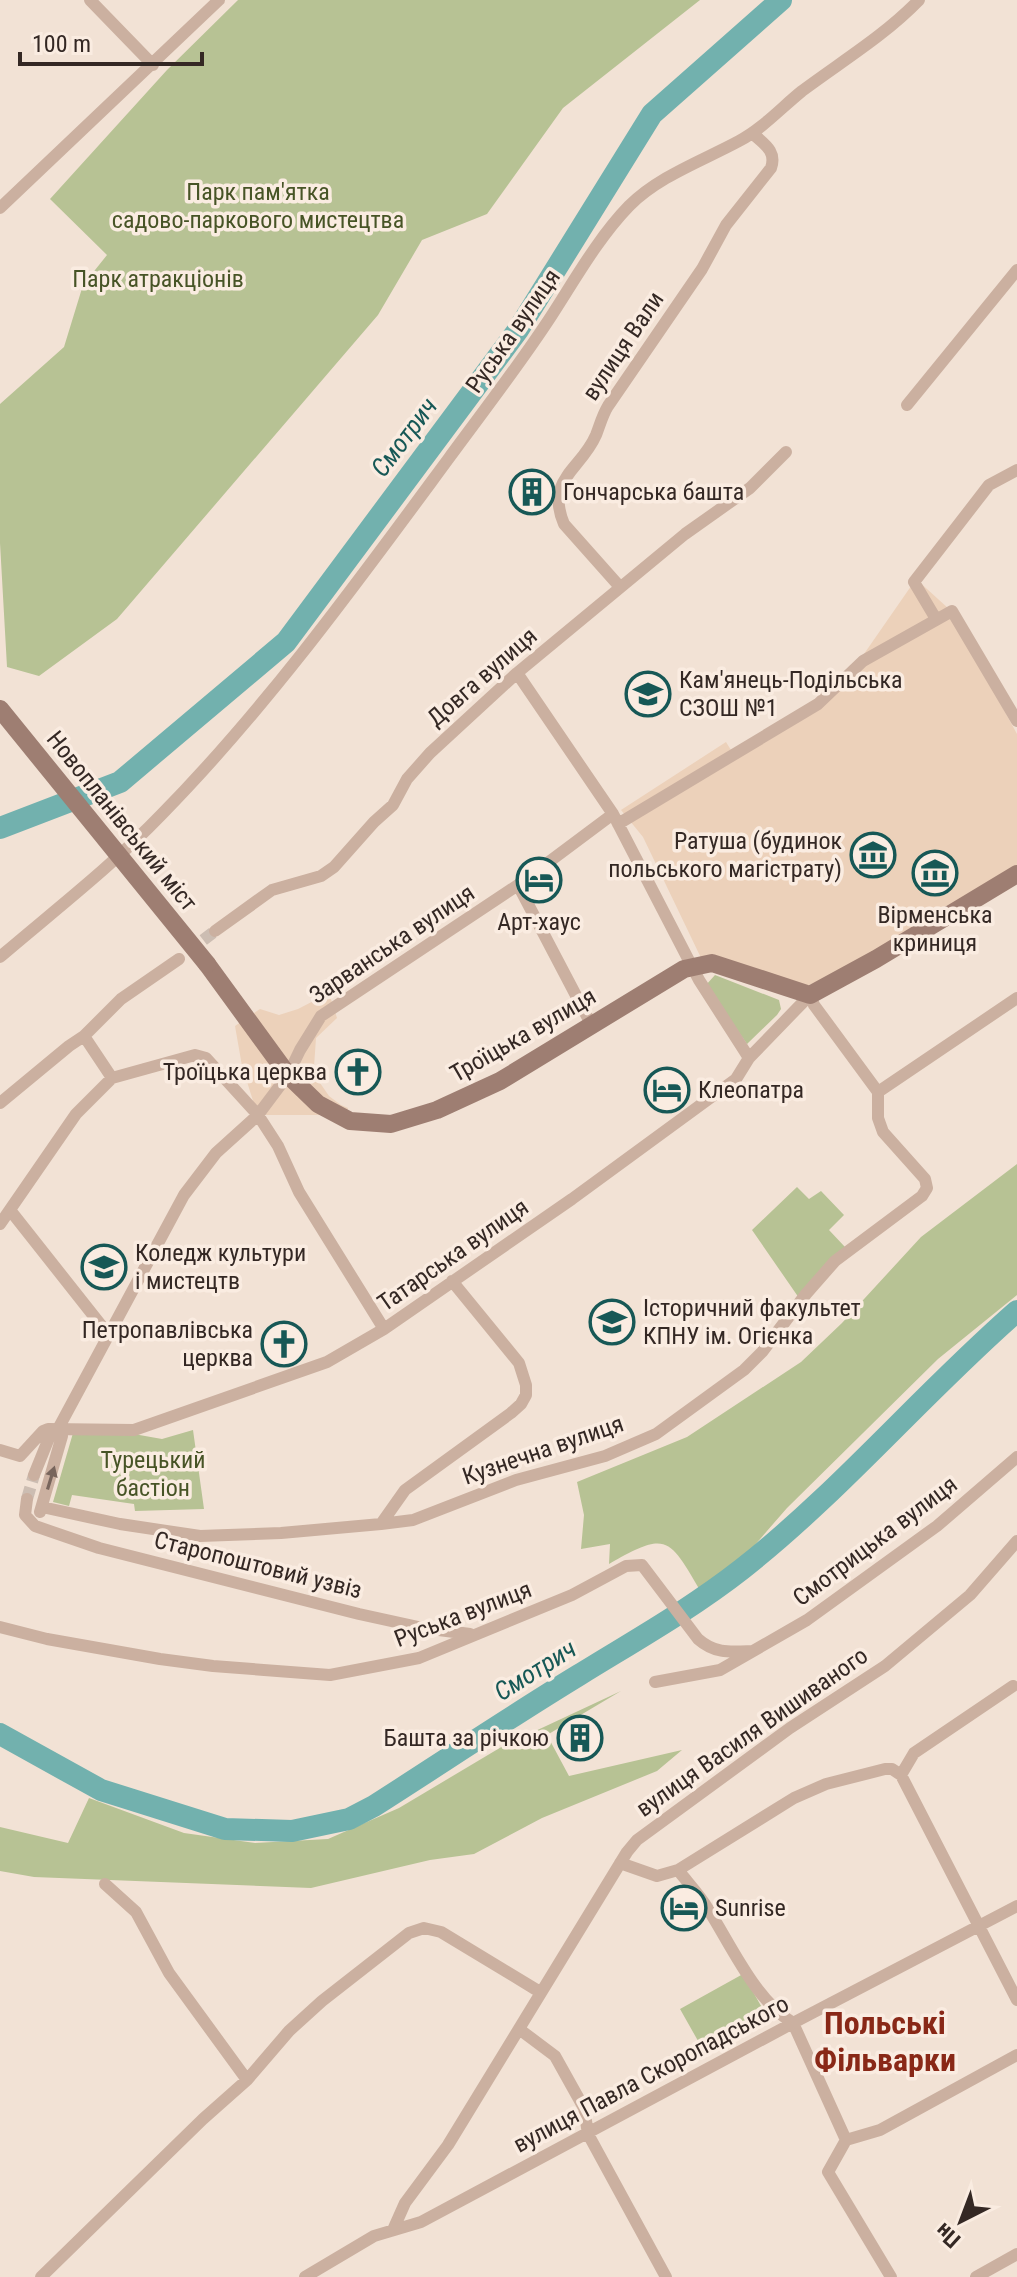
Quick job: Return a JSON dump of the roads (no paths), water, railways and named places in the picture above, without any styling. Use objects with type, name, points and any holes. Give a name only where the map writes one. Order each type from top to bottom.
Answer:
[{"type":"main road","name":"Новопланівський міст","points":[[0,709],[207,964],[288,1075]]},
{"type":"main road","points":[[694,967],[712,963],[810,995],[1017,874]]},
{"type":"main road","name":"Троїцька вулиця","points":[[288,1075],[318,1104],[350,1121],[391,1124],[437,1110],[500,1081],[672,974],[694,967]]},
{"type":"street","points":[[90,0],[153,65]]},
{"type":"street","points":[[0,208],[219,0]]},
{"type":"street","name":"Руська вулиця","points":[[0,957],[148,828],[201,772],[310,643],[456,448],[629,205],[681,169],[752,133],[801,92],[882,34],[919,0]]},
{"type":"street","name":"вулиця Вали","points":[[620,587],[564,524],[558,494],[596,436],[599,422],[608,406],[702,269],[726,225],[771,168],[774,159],[771,150],[752,133]]},
{"type":"street","points":[[907,405],[1017,270]]},
{"type":"street","name":"Довга вулиця","points":[[215,931],[259,897],[272,890],[321,876],[344,859],[374,822],[393,805],[420,763],[517,673],[685,534],[750,488],[786,452]]},
{"type":"street","points":[[1017,470],[989,485],[914,582],[936,619],[952,611],[1017,721]]},
{"type":"street","name":"Зарванська вулиця","points":[[34,1475],[51,1433],[58,1429],[184,1195],[216,1153],[258,1115],[288,1075],[321,1016],[616,819],[818,704],[863,661],[936,619]]},
{"type":"street","points":[[517,673],[616,819],[699,980],[749,1058]]},
{"type":"street","points":[[518,885],[591,1024]]},
{"type":"street","points":[[0,1103],[84,1036],[121,999],[179,959]]},
{"type":"street","name":"Татарська вулиця","points":[[58,1429],[134,1430],[327,1362],[384,1329],[572,1199],[736,1079],[749,1058],[810,995]]},
{"type":"street","name":"Кузнечна вулиця","points":[[42,1507],[120,1524],[200,1536],[269,1534],[413,1520],[516,1480],[580,1464],[628,1447],[668,1426],[744,1370],[835,1261],[922,1196],[927,1188],[925,1179],[883,1132],[878,1118],[878,1092],[814,1005],[810,995]]},
{"type":"street","points":[[878,1092],[1017,998]]},
{"type":"street","points":[[84,1036],[112,1078]]},
{"type":"street","points":[[0,1224],[76,1114],[112,1078],[195,1055],[206,1058],[258,1115],[278,1146],[299,1192],[384,1329]]},
{"type":"street","points":[[10,1210],[108,1334]]},
{"type":"street","points":[[381,1524],[405,1490],[511,1413],[526,1395],[519,1363],[452,1281]]},
{"type":"street","points":[[0,1450],[20,1456],[43,1431],[58,1429],[62,1436],[35,1526],[25,1515],[27,1499]]},
{"type":"street","name":"Смотрицька вулиця","points":[[655,1682],[720,1670],[807,1620],[937,1526],[1017,1457]]},
{"type":"street","name":"Старопоштовий узвіз","points":[[35,1526],[99,1548],[359,1614],[473,1635]]},
{"type":"street","name":"вулиця Василя Вишиваного","points":[[393,2230],[405,2203],[448,2145],[637,1840],[790,1728],[885,1666],[970,1595],[1017,1541]]},
{"type":"street","name":"Руська вулиця","points":[[0,1627],[47,1639],[160,1659],[330,1675],[419,1658],[572,1595],[626,1566],[642,1565],[708,1648],[721,1653],[752,1651]]},
{"type":"street","points":[[901,1775],[914,1753],[1013,1686]]},
{"type":"street","points":[[620,1863],[657,1876],[678,1870],[813,1789],[892,1769],[901,1775],[1017,2000]]},
{"type":"street","points":[[678,1870],[708,1909],[741,1967],[783,2017],[793,2023],[846,2140]]},
{"type":"street","points":[[105,1884],[136,1912],[169,1973],[247,2080]]},
{"type":"street","name":"вулиця Павла Скоропадського","points":[[307,2277],[374,2236],[421,2222],[1017,1906]]},
{"type":"street","points":[[41,2277],[247,2080],[289,2031],[390,1946],[417,1929],[432,1928],[441,1932],[540,1992]]},
{"type":"street","points":[[519,2029],[555,2056],[584,2108],[588,2134],[666,2277]]},
{"type":"street","points":[[891,2277],[828,2172],[846,2140],[880,2130],[1017,2055]]},
{"type":"street","points":[[976,2277],[1017,2254]]},
{"type":"waterway","name":"Смотрич","points":[[0,828],[120,782],[286,642],[518,330],[652,114],[781,0]]},
{"type":"waterway","name":"Смотрич","points":[[0,1734],[101,1790],[225,1829],[292,1831],[349,1819],[703,1598],[742,1569],[813,1507],[1017,1311]]},
{"type":"tunnel","points":[[189,951],[215,931]]},
{"type":"tunnel","points":[[27,1499],[34,1475]]},
{"type":"place","name":"Гончарська башта","points":[[532,492]]},
{"type":"place","name":"Кам'янець-Подільська СЗОШ №1","points":[[648,694]]},
{"type":"place","name":"Ратуша (будинок польського магістрату)","points":[[873,855]]},
{"type":"place","name":"Вірменська криниця","points":[[935,873]]},
{"type":"place","name":"Арт-хаус","points":[[539,880]]},
{"type":"place","name":"Троїцька церква","points":[[358,1072]]},
{"type":"place","name":"Клеопатра","points":[[667,1090]]},
{"type":"place","name":"Коледж культури і мистецтв","points":[[104,1267]]},
{"type":"place","name":"Історичний факультет КПНУ ім. Огієнка","points":[[612,1322]]},
{"type":"place","name":"Петропавлівська церква","points":[[284,1344]]},
{"type":"place","name":"Башта за річкою","points":[[580,1738]]},
{"type":"place","name":"Sunrise","points":[[684,1908]]},
{"type":"district","name":"Польські Фільварки","points":[[885,2042]]},
{"type":"park label","name":"Парк пам'ятка садово-паркового мистецтва","points":[[258,206]]},
{"type":"park label","name":"Парк атракціонів","points":[[158,279]]},
{"type":"park label","name":"Турецький бастіон","points":[[153,1474]]}]
